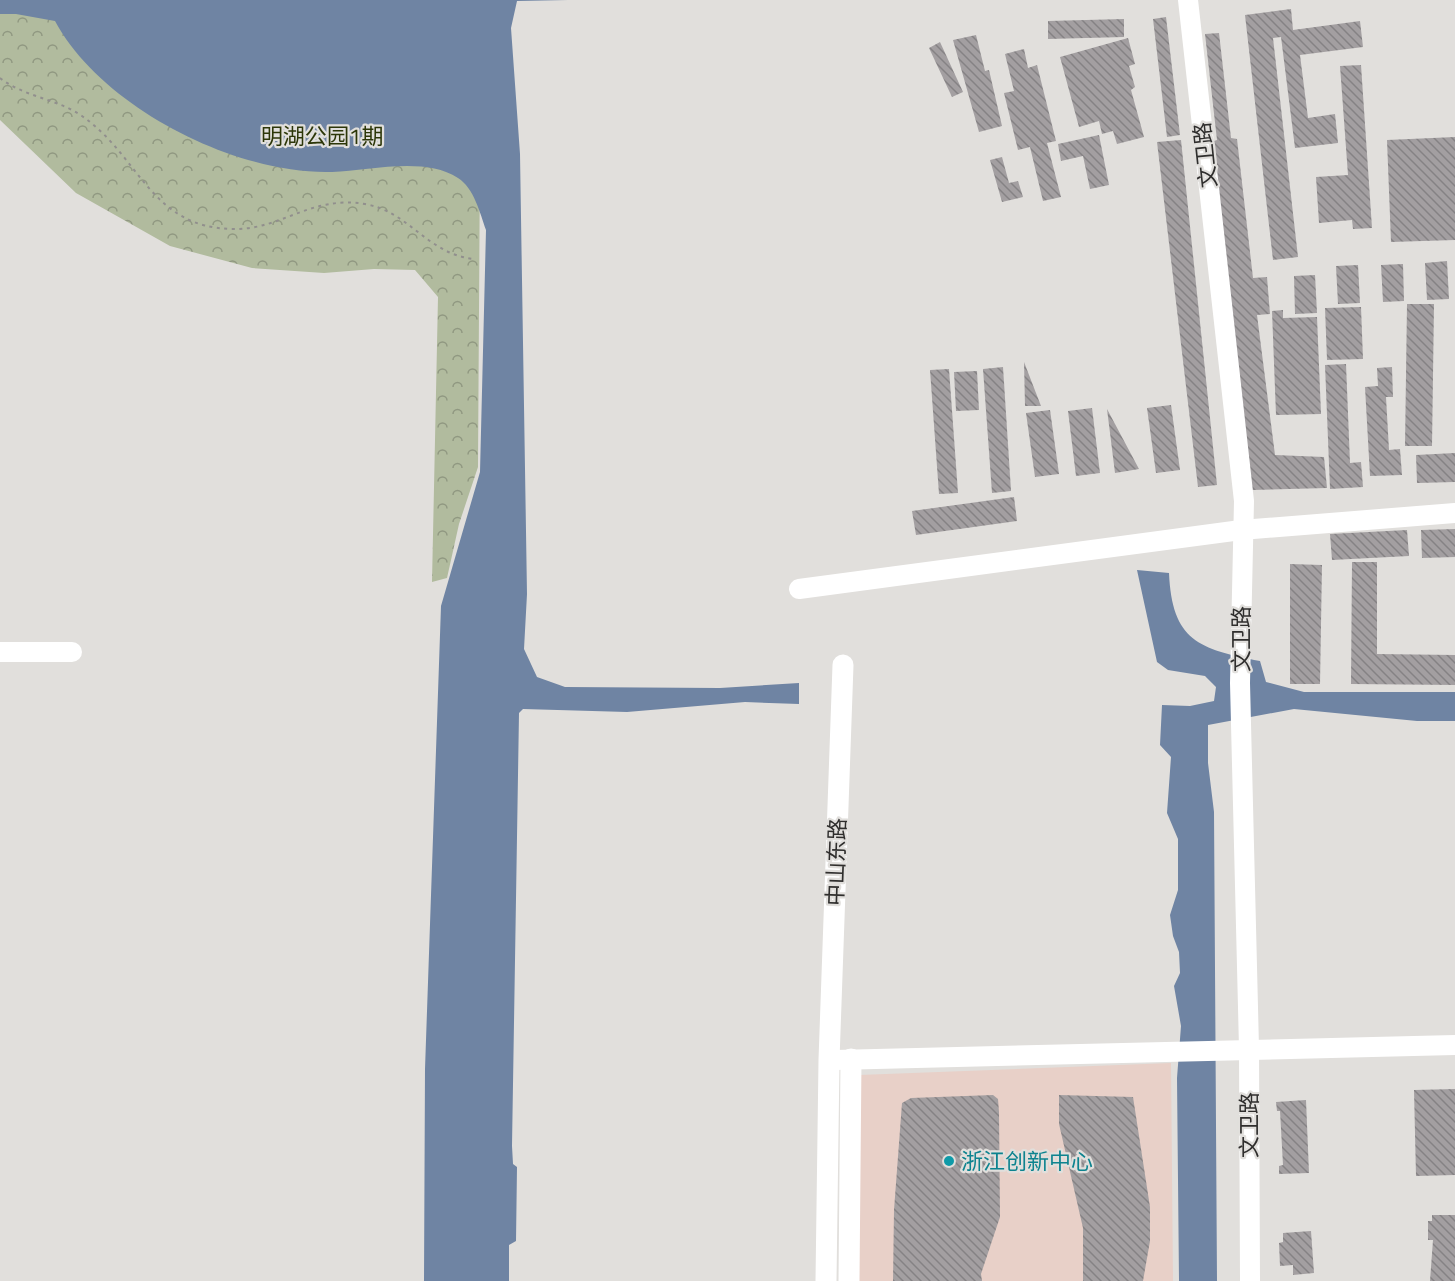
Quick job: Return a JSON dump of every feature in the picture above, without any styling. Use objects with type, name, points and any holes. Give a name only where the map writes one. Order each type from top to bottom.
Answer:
[{"type":"main road","name":"中山东路","points":[[826,1281],[829,1060],[843,664]]},
{"type":"main road","points":[[849,1281],[851,1059]]},
{"type":"street","name":"文卫路","points":[[1188,1],[1244,501],[1241,530],[1240,683],[1243,726],[1249,1048],[1250,1281]]},
{"type":"street","points":[[800,589],[1241,530],[1455,513]]},
{"type":"street","points":[[0,652],[72,652]]},
{"type":"street","points":[[829,1060],[1249,1048],[1455,1045]]},
{"type":"path","points":[[0,78],[81,115],[106,135],[158,200],[181,217],[206,227],[234,230],[260,227],[306,208],[339,202],[366,204],[386,210],[408,223],[437,248],[456,257],[473,259]]},
{"type":"shaded area","points":[[1171,1063],[1173,1281],[858,1281],[859,1075]]},
{"type":"green space","name":"明湖公园1期","points":[[0,0],[481,0],[478,467],[459,524],[447,578],[432,582],[438,297],[415,270],[374,269],[324,273],[252,268],[170,246],[76,193],[0,120]]},
{"type":"water","points":[[0,0],[568,0],[517,1],[511,28],[520,154],[527,594],[524,649],[537,677],[565,687],[720,688],[799,683],[799,704],[745,702],[627,712],[523,709],[519,713],[512,1146],[513,1164],[517,1167],[516,1241],[509,1245],[509,1281],[424,1281],[425,1069],[441,606],[480,472],[486,230],[479,209],[464,182],[444,171],[413,166],[332,172],[294,170],[255,162],[214,148],[175,130],[138,107],[104,81],[76,52],[55,21],[16,14],[0,14]]},
{"type":"water","points":[[1137,570],[1169,573],[1171,596],[1183,628],[1205,646],[1220,652],[1260,661],[1266,682],[1304,692],[1455,692],[1455,721],[1417,721],[1294,709],[1208,725],[1208,763],[1214,812],[1217,1281],[1179,1281],[1177,1078],[1181,1026],[1174,986],[1180,973],[1179,952],[1173,936],[1170,915],[1178,890],[1178,839],[1167,813],[1171,757],[1160,745],[1162,705],[1190,706],[1214,701],[1216,687],[1205,676],[1168,670],[1157,662]]},
{"type":"building","points":[[1291,9],[1293,30],[1360,21],[1363,47],[1300,55],[1308,118],[1335,114],[1338,143],[1295,148],[1281,37],[1273,38],[1298,257],[1273,260],[1245,15]]},
{"type":"building","points":[[1166,17],[1180,135],[1167,137],[1153,19]]},
{"type":"building","points":[[1124,19],[1124,37],[1048,39],[1048,21]]},
{"type":"building","points":[[1219,33],[1231,138],[1237,139],[1253,278],[1267,277],[1270,314],[1257,315],[1275,455],[1324,457],[1327,488],[1252,490],[1211,142],[1217,140],[1205,34]]},
{"type":"building","points":[[976,35],[985,71],[989,70],[1002,126],[979,132],[953,40]]},
{"type":"building","points":[[1128,38],[1135,64],[1129,66],[1135,87],[1131,90],[1144,137],[1117,144],[1113,131],[1102,134],[1099,121],[1079,127],[1060,57]]},
{"type":"building","points":[[940,42],[963,92],[952,97],[929,48]]},
{"type":"building","points":[[1024,49],[1028,68],[1037,65],[1056,141],[1047,143],[1061,197],[1043,201],[1030,147],[1018,150],[1004,93],[1014,91],[1005,54]]},
{"type":"building","points":[[1361,65],[1372,228],[1353,229],[1352,220],[1319,223],[1316,177],[1348,175],[1340,66]]},
{"type":"building","points":[[1099,135],[1109,185],[1090,189],[1083,156],[1061,161],[1058,144]]},
{"type":"building","points":[[1455,137],[1455,240],[1391,242],[1387,140]]},
{"type":"building","points":[[1181,140],[1217,485],[1198,487],[1157,142]]},
{"type":"building","points":[[1002,157],[1009,183],[1018,181],[1023,197],[1002,202],[990,160]]},
{"type":"building","points":[[1447,261],[1449,299],[1427,300],[1425,263]]},
{"type":"building","points":[[1403,264],[1404,301],[1383,302],[1381,265]]},
{"type":"building","points":[[1358,265],[1360,303],[1338,304],[1336,266]]},
{"type":"building","points":[[1315,275],[1317,313],[1295,314],[1294,276]]},
{"type":"building","points":[[1407,304],[1434,304],[1432,446],[1405,446]]},
{"type":"building","points":[[1361,307],[1363,359],[1327,360],[1325,308]]},
{"type":"building","points":[[1283,310],[1283,318],[1317,317],[1321,414],[1276,415],[1272,311]]},
{"type":"building","points":[[1024,362],[1041,406],[1025,406]]},
{"type":"building","points":[[1346,364],[1350,463],[1361,462],[1363,487],[1330,489],[1325,365]]},
{"type":"building","points":[[1003,367],[1011,491],[992,493],[983,369]]},
{"type":"building","points":[[1392,367],[1393,397],[1386,397],[1389,450],[1400,449],[1402,475],[1370,476],[1365,387],[1378,386],[1377,368]]},
{"type":"building","points":[[949,369],[958,493],[939,494],[930,370]]},
{"type":"building","points":[[977,371],[979,410],[956,411],[954,372]]},
{"type":"building","points":[[1171,405],[1180,470],[1156,473],[1147,408]]},
{"type":"building","points":[[1092,408],[1100,473],[1076,476],[1068,411]]},
{"type":"building","points":[[1107,409],[1139,469],[1115,473]]},
{"type":"building","points":[[1050,410],[1059,474],[1035,477],[1026,413]]},
{"type":"building","points":[[1455,453],[1455,482],[1417,483],[1416,455]]},
{"type":"building","points":[[1014,497],[1017,521],[916,535],[912,511]]},
{"type":"building","points":[[1455,529],[1455,557],[1422,558],[1421,530]]},
{"type":"building","points":[[1407,530],[1409,556],[1332,560],[1330,534]]},
{"type":"building","points":[[1352,562],[1377,562],[1377,654],[1455,655],[1455,685],[1351,684]]},
{"type":"building","points":[[1290,564],[1322,565],[1320,684],[1290,684]]},
{"type":"building","points":[[1455,1089],[1455,1175],[1416,1176],[1414,1090]]},
{"type":"building","name":"浙江创新中心","points":[[993,1095],[998,1099],[999,1112],[1000,1217],[981,1274],[982,1281],[893,1281],[894,1210],[902,1103],[911,1098]]},
{"type":"building","points":[[1059,1095],[1133,1097],[1150,1207],[1150,1241],[1143,1281],[1083,1281],[1083,1228],[1059,1124]]},
{"type":"building","points":[[1306,1100],[1309,1173],[1279,1174],[1279,1166],[1283,1165],[1280,1111],[1277,1111],[1276,1102]]},
{"type":"building","points":[[1432,1215],[1455,1215],[1455,1281],[1430,1281],[1433,1240],[1428,1240],[1428,1221],[1432,1221]]},
{"type":"building","points":[[1311,1231],[1314,1273],[1293,1275],[1293,1265],[1280,1266],[1279,1243],[1283,1242],[1283,1233]]},
{"type":"place","name":"浙江创新中心","points":[[949,1161]]}]
